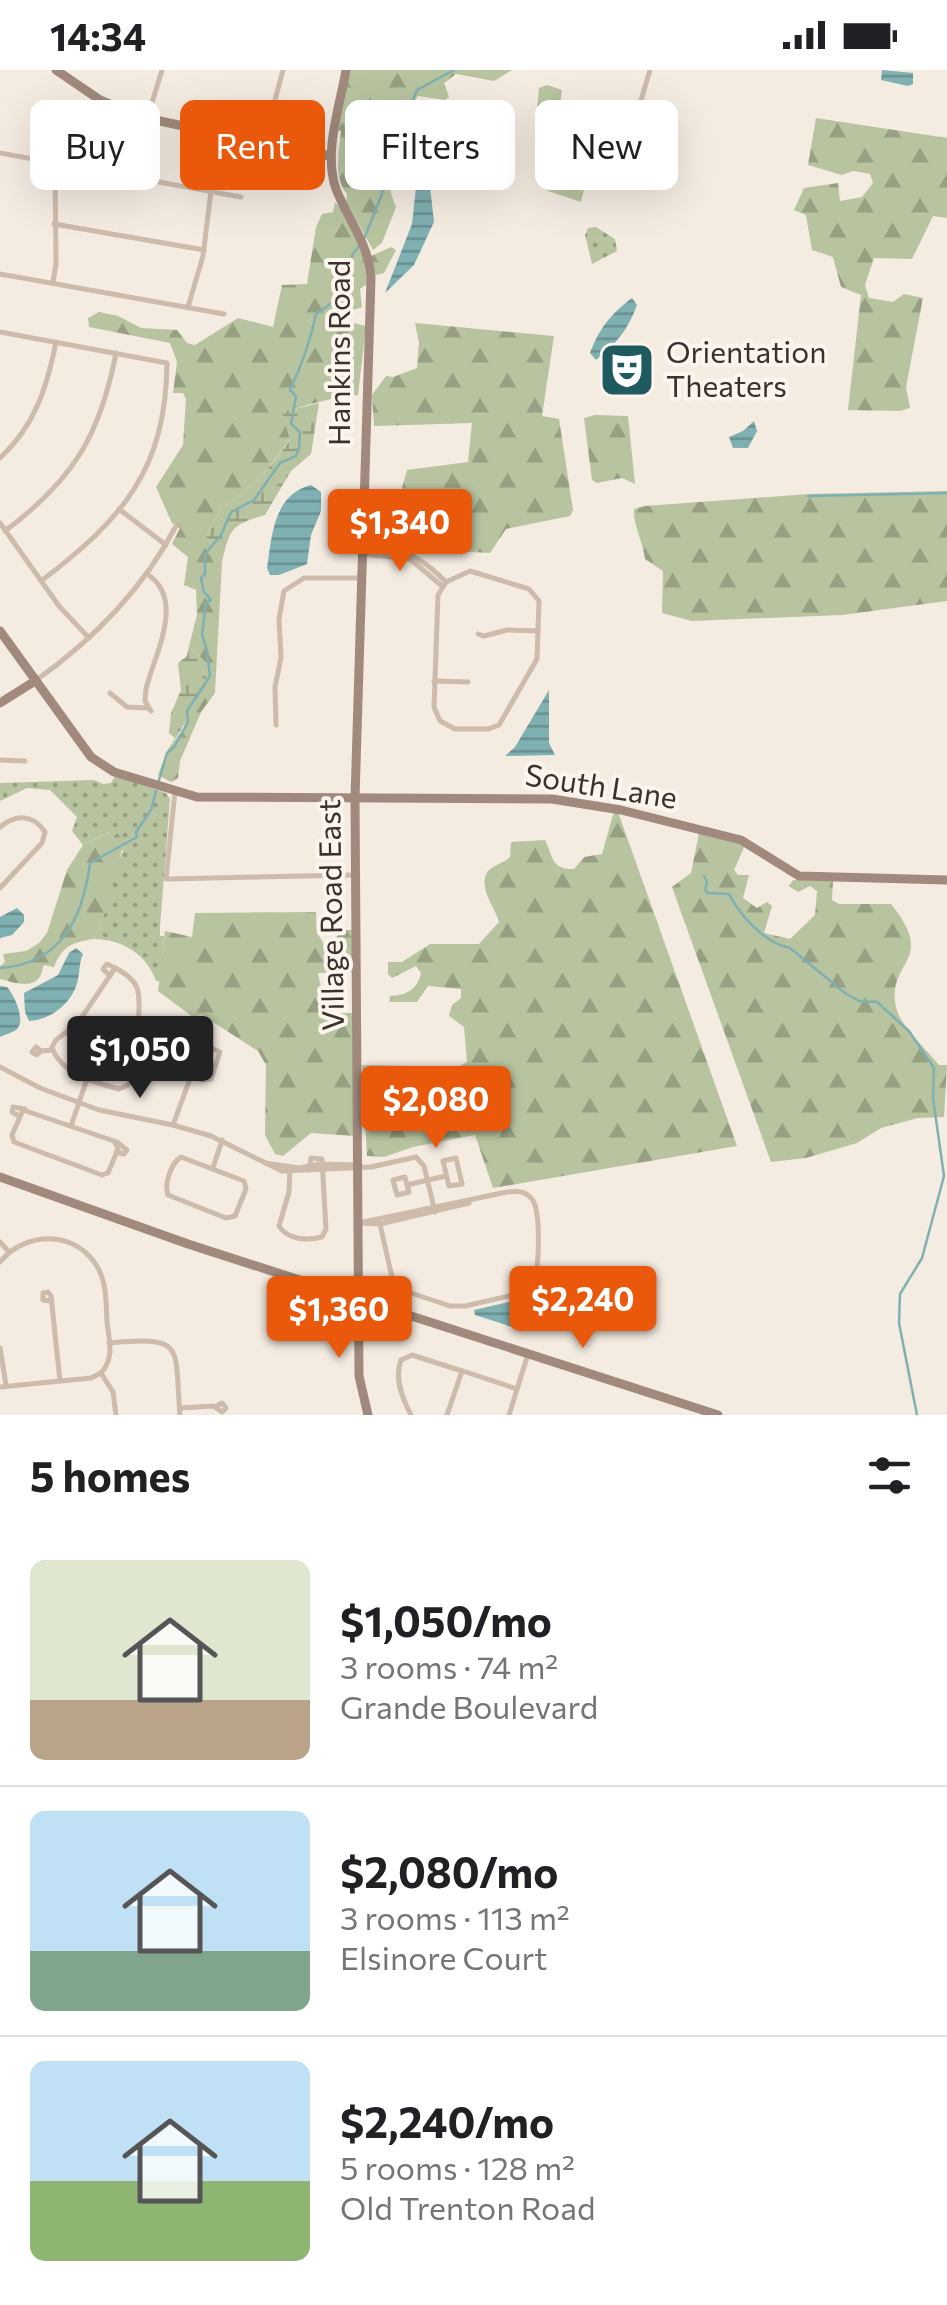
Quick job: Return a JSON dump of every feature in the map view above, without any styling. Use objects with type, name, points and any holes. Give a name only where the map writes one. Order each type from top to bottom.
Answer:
[{"type":"main road","points":[[56,70],[100,100]]},
{"type":"main road","name":"Hankins Road","points":[[346,70],[332,157],[337,190],[364,244],[371,278],[356,764]]},
{"type":"main road","points":[[325,154],[332,157]]},
{"type":"main road","name":"South Lane","points":[[0,631],[96,762],[175,791],[213,799],[540,798],[588,804],[741,840],[799,876],[947,880]]},
{"type":"main road","points":[[0,703],[35,681]]},
{"type":"main road","name":"Village Road East","points":[[356,764],[361,1300],[363,1375],[370,1415]]},
{"type":"main road","points":[[0,1177],[134,1226],[718,1415]]},
{"type":"street","points":[[153,100],[162,70]]},
{"type":"street","points":[[274,100],[282,70]]},
{"type":"street","points":[[641,100],[650,70]]},
{"type":"street","points":[[0,153],[30,158]]},
{"type":"street","points":[[160,182],[241,197]]},
{"type":"street","points":[[53,282],[55,190]]},
{"type":"street","points":[[188,307],[204,250],[211,191]]},
{"type":"street","points":[[54,224],[204,250]]},
{"type":"street","points":[[0,274],[224,314]]},
{"type":"street","points":[[0,332],[167,362],[166,405],[160,436],[142,475],[119,510],[90,542],[41,581]]},
{"type":"street","points":[[0,458],[38,407],[56,342]]},
{"type":"street","points":[[6,531],[52,493],[82,453],[105,406],[116,353]]},
{"type":"street","points":[[119,510],[166,545]]},
{"type":"street","points":[[0,523],[59,606],[89,638]]},
{"type":"street","points":[[35,681],[89,638],[147,574],[176,526]]},
{"type":"street","points":[[362,550],[416,556],[444,584]]},
{"type":"street","points":[[475,570],[533,592],[539,601],[538,630],[537,658],[496,727],[460,730],[445,725],[434,707],[437,600],[444,584],[475,570]]},
{"type":"street","points":[[110,693],[127,706],[149,709],[146,689],[168,603],[160,584],[147,574]]},
{"type":"street","points":[[276,725],[275,687],[281,658],[284,590],[304,578],[362,578]]},
{"type":"street","points":[[478,634],[538,630]]},
{"type":"street","points":[[434,681],[468,682]]},
{"type":"street","points":[[0,760],[25,761]]},
{"type":"street","points":[[175,791],[166,880],[356,875]]},
{"type":"street","points":[[0,827],[10,819],[24,816],[45,832],[42,843],[0,888]]},
{"type":"street","points":[[41,1050],[52,1050],[66,1066],[87,1079],[119,1089],[128,1085],[133,1077],[138,993],[132,979],[108,964],[104,966],[110,976]]},
{"type":"street","points":[[52,1050],[56,1040],[78,1023],[115,968]]},
{"type":"street","points":[[188,1038],[218,1050],[220,1057],[213,1076],[205,1080],[190,1076],[173,1064],[182,1040],[188,1038]]},
{"type":"street","points":[[0,1067],[79,1103],[222,1140],[262,1162],[290,1170],[355,1163],[371,1167],[416,1157],[423,1162],[434,1210]]},
{"type":"street","points":[[174,1125],[190,1076]]},
{"type":"street","points":[[71,1126],[87,1079]]},
{"type":"street","points":[[13,1107],[71,1126],[114,1142],[116,1152],[108,1173],[102,1175],[14,1142],[18,1116],[12,1112],[13,1107]]},
{"type":"street","points":[[213,1168],[222,1140]]},
{"type":"street","points":[[178,1158],[213,1168],[246,1183],[232,1218],[166,1193],[178,1158]]},
{"type":"street","points":[[290,1170],[279,1226],[290,1236],[313,1240],[322,1237],[326,1229],[322,1158],[310,1160],[309,1168]]},
{"type":"street","points":[[456,1158],[462,1184],[449,1186],[446,1176],[443,1161],[456,1158]]},
{"type":"street","points":[[407,1185],[446,1176]]},
{"type":"street","points":[[362,1223],[522,1191],[535,1204],[537,1270],[530,1286],[522,1292],[486,1303],[455,1306],[399,1289],[392,1277],[379,1222]]},
{"type":"street","points":[[0,1262],[24,1243],[47,1238],[69,1242],[87,1254],[103,1280],[110,1359],[101,1373],[91,1378],[3,1387],[0,1348]]},
{"type":"street","points":[[0,1242],[9,1252]]},
{"type":"street","points":[[52,1301],[60,1381]]},
{"type":"street","points":[[110,1343],[152,1339],[171,1348],[176,1358],[180,1411],[218,1406]]},
{"type":"street","points":[[509,1415],[528,1354]]},
{"type":"street","points":[[411,1415],[398,1378],[398,1365],[403,1358],[414,1356],[517,1389]]},
{"type":"street","points":[[446,1415],[462,1371]]},
{"type":"street","points":[[101,1373],[113,1392],[116,1415]]},
{"type":"green space","points":[[346,70],[512,70],[494,81],[456,74],[444,83],[449,97],[445,100],[418,96],[415,100],[345,100],[345,190],[391,190],[396,207],[382,243],[373,250],[346,202],[347,194],[343,187],[338,172],[341,131],[336,129]]},
{"type":"green space","points":[[547,85],[562,90],[561,100],[538,100],[539,88]]},
{"type":"green space","points":[[816,118],[947,138],[947,218],[933,216],[912,259],[874,258],[865,285],[869,298],[893,302],[904,294],[923,298],[906,387],[910,408],[848,410],[861,295],[841,287],[833,257],[812,250],[806,215],[794,210],[804,188],[838,183],[840,201],[862,197],[873,183],[870,174],[853,171],[842,175],[808,165]]},
{"type":"green space","points":[[548,190],[584,190],[581,202]]},
{"type":"green space","points":[[335,202],[353,229],[366,273],[367,284],[360,289],[362,307],[347,312],[346,321],[366,326],[358,395],[283,412],[290,439],[259,480],[221,509],[206,537],[222,562],[215,693],[201,712],[180,761],[178,778],[171,782],[158,775],[211,668],[189,646],[197,615],[196,590],[184,585],[188,557],[172,544],[180,528],[172,523],[156,487],[183,445],[186,399],[183,393],[173,393],[177,362],[170,343],[89,327],[88,318],[99,312],[118,316],[141,328],[177,330],[187,343],[195,345],[238,318],[273,327],[282,285],[307,284],[316,227],[322,214],[333,212]]},
{"type":"green space","points":[[596,227],[615,239],[617,251],[592,264],[585,235],[588,228]]},
{"type":"green space","points":[[391,247],[396,250],[384,273],[373,276],[371,256]]},
{"type":"green space","points":[[415,323],[554,336],[542,416],[559,419],[573,510],[570,516],[506,529],[490,553],[434,550],[424,526],[411,516],[402,488],[407,470],[468,462],[472,423],[374,426],[372,395],[386,376],[417,368],[419,343]]},
{"type":"green space","points":[[319,403],[311,454],[291,471],[265,515],[234,529],[222,562],[206,537],[221,509],[259,480],[290,440],[282,412]]},
{"type":"green space","points":[[628,416],[635,484],[622,478],[597,483],[592,480],[584,418]]},
{"type":"green space","points":[[947,491],[947,601],[842,615],[692,621],[662,613],[663,571],[645,559],[634,515],[634,509],[645,506],[809,494]]},
{"type":"green space","points":[[189,646],[211,668],[186,721],[167,751],[175,738],[169,733],[171,713],[181,690],[178,663],[187,656]]},
{"type":"green space","points":[[115,776],[166,793],[170,799],[160,981],[132,950],[94,939],[123,851],[108,832],[83,845],[72,831],[77,817],[50,790],[27,788],[0,801],[0,783],[94,780],[103,784],[111,783]]},
{"type":"green space","points":[[614,811],[618,812],[737,1146],[493,1188],[475,1135],[384,1157],[367,1156],[362,1065],[458,1067],[467,1062],[464,1027],[449,1016],[452,1005],[461,998],[461,989],[428,986],[417,1002],[389,1002],[390,996],[414,987],[421,973],[416,966],[392,978],[388,962],[402,962],[430,944],[479,944],[499,922],[485,877],[490,869],[510,857],[511,842],[545,840],[557,864],[574,869],[584,857],[602,854]]},
{"type":"green space","points":[[109,832],[118,834],[124,842],[94,939],[69,946],[54,967],[44,965],[40,976],[30,984],[0,979],[3,954],[26,951],[47,933],[67,870],[83,845]]},
{"type":"green space","points":[[699,833],[745,845],[734,870],[738,875],[749,875],[743,898],[757,908],[767,902],[772,906],[764,933],[790,939],[815,915],[817,891],[810,886],[798,892],[789,886],[793,880],[833,881],[832,900],[839,904],[891,904],[904,923],[911,950],[898,979],[896,1007],[914,1037],[939,1065],[947,1065],[944,1117],[918,1118],[881,1128],[857,1143],[806,1158],[771,1162],[672,887],[691,873]]},
{"type":"green space","points":[[316,912],[317,932],[326,948],[343,930],[354,930],[355,972],[318,973],[329,1013],[353,1013],[355,1136],[311,1133],[283,1156],[275,1154],[265,1135],[266,1065],[258,1051],[202,1015],[193,1017],[158,991],[165,931],[192,937],[195,913]]},
{"type":"water","points":[[882,70],[913,73],[913,84],[881,80]]},
{"type":"water","points":[[416,190],[430,190],[434,222],[414,265],[385,293],[412,224]]},
{"type":"water","points":[[632,298],[637,305],[629,322],[615,343],[596,360],[590,353],[598,336],[612,315]]},
{"type":"water","points":[[754,421],[757,431],[748,448],[733,448],[729,437]]},
{"type":"water","points":[[311,485],[321,492],[321,511],[311,535],[307,564],[270,575],[267,568],[271,543],[282,507],[298,490]]},
{"type":"water","points":[[417,522],[422,537],[419,546],[373,538],[377,524]]},
{"type":"water","points":[[549,690],[549,743],[555,755],[505,756],[515,747]]},
{"type":"water","points":[[17,908],[24,915],[24,922],[12,935],[0,938],[0,917]]},
{"type":"water","points":[[76,948],[83,954],[72,995],[53,1013],[29,1021],[24,993],[58,975],[69,953]]},
{"type":"water","points":[[0,986],[7,987],[13,996],[20,1019],[16,1030],[0,1037]]},
{"type":"water","points":[[533,1292],[537,1311],[534,1331],[475,1315],[474,1310],[522,1299]]},
{"type":"waterway","points":[[364,239],[382,194],[393,123],[400,109],[411,105],[417,90],[454,70]]},
{"type":"waterway","points":[[159,780],[167,753],[188,722],[187,711],[210,676],[202,635],[206,602],[211,600],[204,592],[201,578],[205,574],[205,554],[221,535],[231,512],[254,500],[280,463],[296,456],[300,432],[291,424],[296,396],[290,390],[316,314],[333,302],[352,270],[352,255],[360,245]]},
{"type":"waterway","points":[[808,496],[947,493]]},
{"type":"waterway","points":[[0,968],[39,958],[65,935],[82,902],[90,863],[137,837],[156,791]]},
{"type":"waterway","points":[[704,876],[705,890],[729,894],[763,935],[790,948],[845,993],[859,1001],[877,1002],[909,1031],[934,1068],[933,1098],[944,1176],[922,1258],[900,1294],[899,1323],[917,1415]]},
{"type":"place","name":"Orientation Theaters","points":[[627,370]]}]
